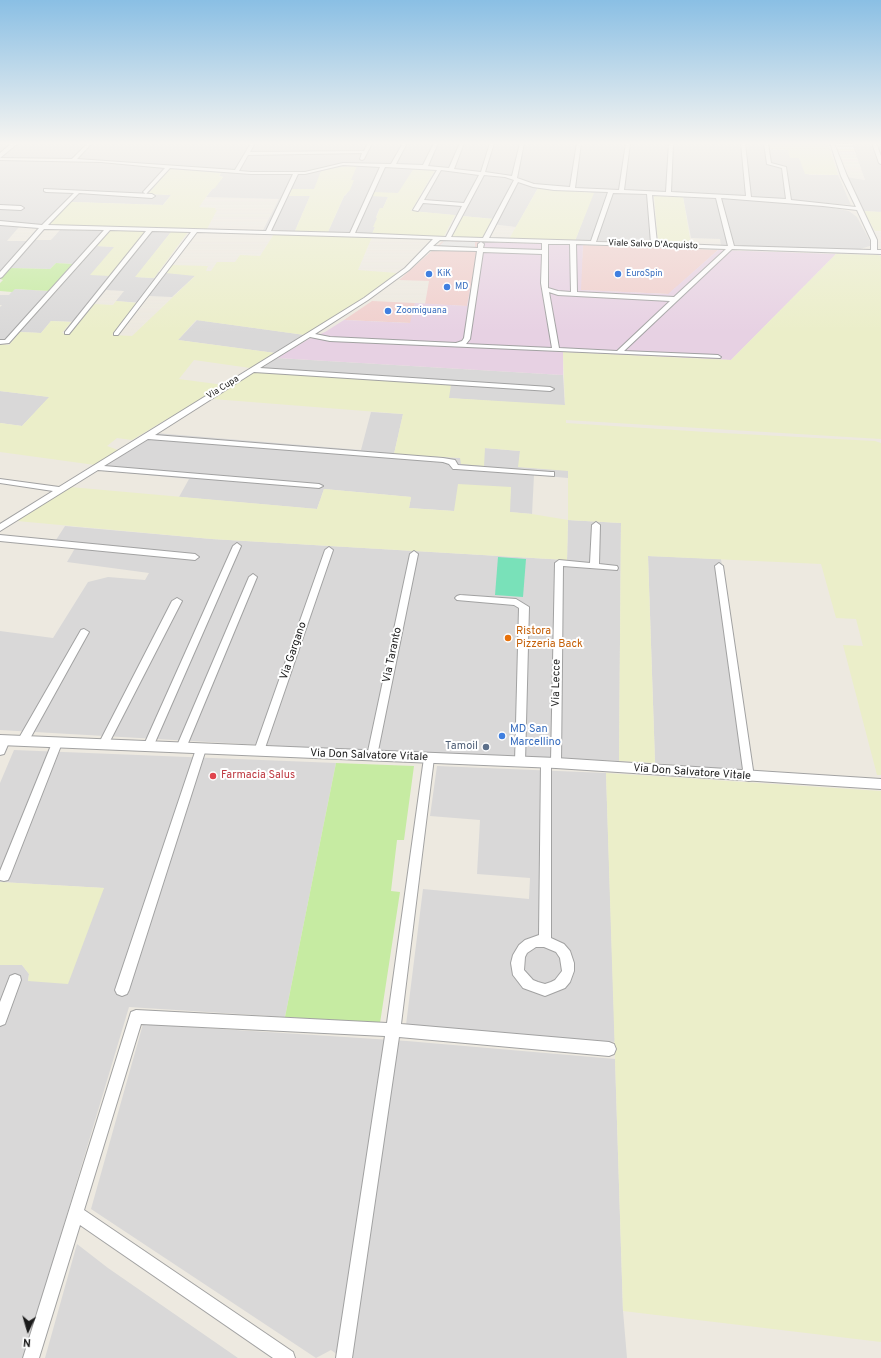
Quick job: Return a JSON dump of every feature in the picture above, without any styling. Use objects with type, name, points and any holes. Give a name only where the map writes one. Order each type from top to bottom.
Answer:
[{"type":"street","points":[[0,276],[64,206]]},
{"type":"street","points":[[268,232],[280,206]]},
{"type":"street","points":[[352,234],[364,206]]},
{"type":"street","points":[[416,210],[418,206]]},
{"type":"street","points":[[447,239],[464,206]]},
{"type":"street","points":[[457,345],[467,339],[480,250],[483,240],[501,206]]},
{"type":"street","points":[[593,243],[606,206]]},
{"type":"street","points":[[650,206],[654,245]]},
{"type":"street","points":[[618,353],[731,248],[721,206]]},
{"type":"street","points":[[837,206],[859,210]]},
{"type":"street","points":[[858,206],[874,240],[874,252]]},
{"type":"street","points":[[0,207],[21,208]]},
{"type":"street","name":"Viale Salvo D'Acquisto","points":[[0,223],[44,227],[352,234],[447,239],[881,252]]},
{"type":"street","points":[[0,342],[8,342],[108,228]]},
{"type":"street","points":[[67,333],[151,229]]},
{"type":"street","points":[[116,334],[196,230]]},
{"type":"street","name":"Via Cupa","points":[[0,528],[145,436],[354,308],[407,269],[438,238]]},
{"type":"street","points":[[545,242],[545,289],[556,350]]},
{"type":"street","points":[[573,242],[574,294]]},
{"type":"street","points":[[429,248],[544,252]]},
{"type":"street","points":[[545,289],[558,293],[676,299]]},
{"type":"street","points":[[546,297],[558,293]]},
{"type":"street","points":[[309,335],[330,339],[718,357]]},
{"type":"street","points":[[467,339],[469,342],[478,346]]},
{"type":"street","points":[[253,370],[550,389]]},
{"type":"street","points":[[145,436],[443,460],[452,462],[456,467],[551,474]]},
{"type":"street","points":[[96,468],[319,486]]},
{"type":"street","points":[[0,481],[60,490]]},
{"type":"street","points":[[594,566],[596,525]]},
{"type":"street","points":[[0,538],[195,557]]},
{"type":"street","points":[[148,747],[237,546]]},
{"type":"street","name":"Via Gargano","points":[[259,752],[329,550]]},
{"type":"street","name":"Via Taranto","points":[[372,756],[414,554]]},
{"type":"street","name":"Via Lecce","points":[[551,763],[559,563],[614,568]]},
{"type":"street","points":[[720,566],[749,777]]},
{"type":"street","points":[[181,748],[253,577]]},
{"type":"street","points":[[460,598],[516,602],[524,607],[520,762]]},
{"type":"street","points":[[103,745],[177,601]]},
{"type":"street","points":[[23,741],[84,632]]},
{"type":"street","name":"Via Don Salvatore Vitale","points":[[2,744],[23,741],[551,763],[749,777],[881,784]]},
{"type":"street","points":[[4,876],[57,743]]},
{"type":"street","points":[[122,990],[201,749]]},
{"type":"street","points":[[344,1358],[393,1030],[430,758]]},
{"type":"street","points":[[545,941],[551,763]]},
{"type":"street","points":[[0,1019],[15,980]]},
{"type":"street","points":[[31,1358],[136,1017],[393,1030],[609,1049]]},
{"type":"street","points":[[76,1213],[287,1358]]},
{"type":"shaded area","points":[[0,206],[67,206],[48,225],[0,221]]},
{"type":"shaded area","points":[[275,206],[306,206],[295,231],[263,230]]},
{"type":"shaded area","points":[[339,206],[384,206],[380,208],[376,217],[378,218],[372,234],[328,232]]},
{"type":"shaded area","points":[[414,206],[528,206],[516,227],[491,224],[493,219],[411,211]]},
{"type":"shaded area","points":[[588,206],[654,206],[658,243],[575,241]]},
{"type":"shaded area","points":[[685,206],[825,206],[849,211],[857,217],[871,243],[870,246],[857,250],[721,246],[720,239],[691,238]]},
{"type":"shaded area","points":[[861,206],[881,206],[881,212],[863,211]]},
{"type":"shaded area","points":[[0,225],[19,227],[7,241],[28,241],[0,272]]},
{"type":"shaded area","points":[[60,230],[104,231],[73,264],[56,263],[50,269],[10,268],[33,240],[51,240]]},
{"type":"shaded area","points":[[146,231],[171,232],[136,277],[154,278],[158,272],[196,275],[172,297],[149,296],[143,303],[116,301],[124,291],[106,290],[78,322],[51,321],[41,333],[20,332],[97,246],[114,247]]},
{"type":"shaded area","points":[[443,241],[479,242],[467,306],[425,304],[429,281],[399,280]]},
{"type":"shaded area","points":[[444,241],[475,242],[475,247],[439,246]]},
{"type":"shaded area","points":[[479,242],[583,245],[581,290],[668,294],[718,250],[836,254],[731,360],[563,352],[563,375],[277,358],[344,320],[410,323],[415,303],[467,306]]},
{"type":"shaded area","points":[[583,245],[718,250],[669,294],[580,290]]},
{"type":"shaded area","points":[[14,289],[50,291],[4,340],[0,340],[0,307],[2,305],[0,305],[0,295],[9,295]]},
{"type":"shaded area","points":[[372,301],[415,303],[411,323],[344,320]]},
{"type":"shaded area","points":[[197,320],[305,335],[275,353],[178,340]]},
{"type":"shaded area","points":[[277,358],[563,375],[565,406],[448,398],[451,380],[262,368]]},
{"type":"shaded area","points":[[0,391],[50,397],[22,426],[0,423]]},
{"type":"shaded area","points":[[371,412],[403,414],[394,454],[460,458],[484,465],[484,448],[520,451],[519,467],[568,470],[568,478],[534,475],[532,514],[509,512],[511,487],[454,511],[409,508],[411,497],[324,489],[317,509],[179,497],[189,479],[95,470],[155,433],[361,450]]},
{"type":"shaded area","points":[[568,520],[621,523],[619,761],[313,748],[0,730],[0,631],[53,638],[88,582],[108,577],[145,580],[149,573],[67,562],[78,543],[56,540],[65,526],[212,539],[567,560]]},
{"type":"shaded area","points":[[648,556],[721,559],[752,771],[655,763]]},
{"type":"shaded area","points":[[14,750],[336,763],[285,1017],[129,1007],[24,1358],[0,1358],[0,965],[22,965],[29,974],[28,981],[104,888],[0,882],[0,783]]},
{"type":"shaded area","points":[[437,766],[606,773],[615,1042],[406,1025],[423,889],[529,899],[530,878],[477,874],[480,820],[430,816]]},
{"type":"shaded area","points":[[143,1024],[407,1041],[615,1059],[623,1311],[627,1358],[342,1358],[331,1350],[316,1358],[91,1209]]},
{"type":"shaded area","points":[[77,1244],[108,1268],[238,1358],[45,1358]]},
{"type":"green space","points":[[67,206],[199,206],[216,208],[215,210],[217,210],[207,229],[48,225]]},
{"type":"green space","points":[[306,206],[339,206],[328,232],[295,231]]},
{"type":"green space","points":[[384,206],[414,206],[411,211],[455,215],[443,238],[372,234],[380,208]]},
{"type":"green space","points":[[528,206],[589,206],[575,241],[509,239]]},
{"type":"green space","points":[[655,206],[685,206],[691,244],[658,243]]},
{"type":"green space","points":[[863,211],[881,212],[881,231],[875,231]]},
{"type":"green space","points":[[462,216],[494,219],[483,238],[451,238]]},
{"type":"green space","points":[[110,231],[146,231],[110,276],[90,275],[114,247],[97,246]]},
{"type":"green space","points":[[171,232],[188,232],[154,278],[135,277]]},
{"type":"green space","points":[[274,234],[372,237],[358,270],[397,273],[358,302],[305,335],[196,320],[178,340],[275,353],[250,368],[194,360],[179,379],[224,385],[132,440],[117,438],[107,446],[118,450],[95,465],[0,452],[0,423],[22,426],[49,397],[0,391],[0,344],[9,345],[20,332],[41,333],[51,321],[71,322],[62,333],[68,334],[94,304],[113,305],[116,301],[137,303],[112,335],[132,336],[195,276],[166,273],[171,265],[208,266],[206,271],[211,271],[217,262],[235,262],[240,255],[260,256]]},
{"type":"green space","points":[[836,254],[881,256],[881,439],[566,420],[566,423],[875,441],[881,443],[881,775],[877,775],[843,645],[863,646],[856,619],[836,618],[821,564],[648,556],[655,763],[619,761],[621,523],[568,520],[568,471],[518,467],[520,451],[485,448],[484,466],[461,464],[460,458],[394,454],[403,414],[213,399],[254,372],[451,385],[449,398],[565,405],[563,352],[731,360]]},
{"type":"green space","points":[[56,263],[73,264],[50,291],[15,289],[12,292],[0,291],[0,283],[3,280],[0,279],[10,268],[50,269]]},
{"type":"green space","points":[[458,484],[511,487],[510,512],[568,520],[567,560],[212,539],[17,521],[70,487],[317,509],[324,489],[411,497],[409,508],[454,511]]},
{"type":"green space","points":[[498,557],[526,559],[523,597],[495,595]]},
{"type":"green space","points":[[336,763],[414,766],[404,840],[397,840],[391,891],[400,892],[380,1023],[285,1017]]},
{"type":"green space","points":[[606,773],[881,791],[881,1342],[623,1311]]},
{"type":"green space","points":[[0,882],[104,888],[68,984],[28,981],[29,974],[22,965],[0,965]]},
{"type":"place","name":"KiK","points":[[429,274]]},
{"type":"place","name":"EuroSpin","points":[[618,274]]},
{"type":"place","name":"MD","points":[[447,287]]},
{"type":"place","name":"Zoomiguana","points":[[388,311]]},
{"type":"place","name":"Ristora Pizzeria Back","points":[[508,638]]},
{"type":"place","name":"MD San Marcellino","points":[[502,736]]},
{"type":"place","name":"Tamoil","points":[[486,747]]},
{"type":"place","name":"Farmacia Salus","points":[[213,776]]}]
